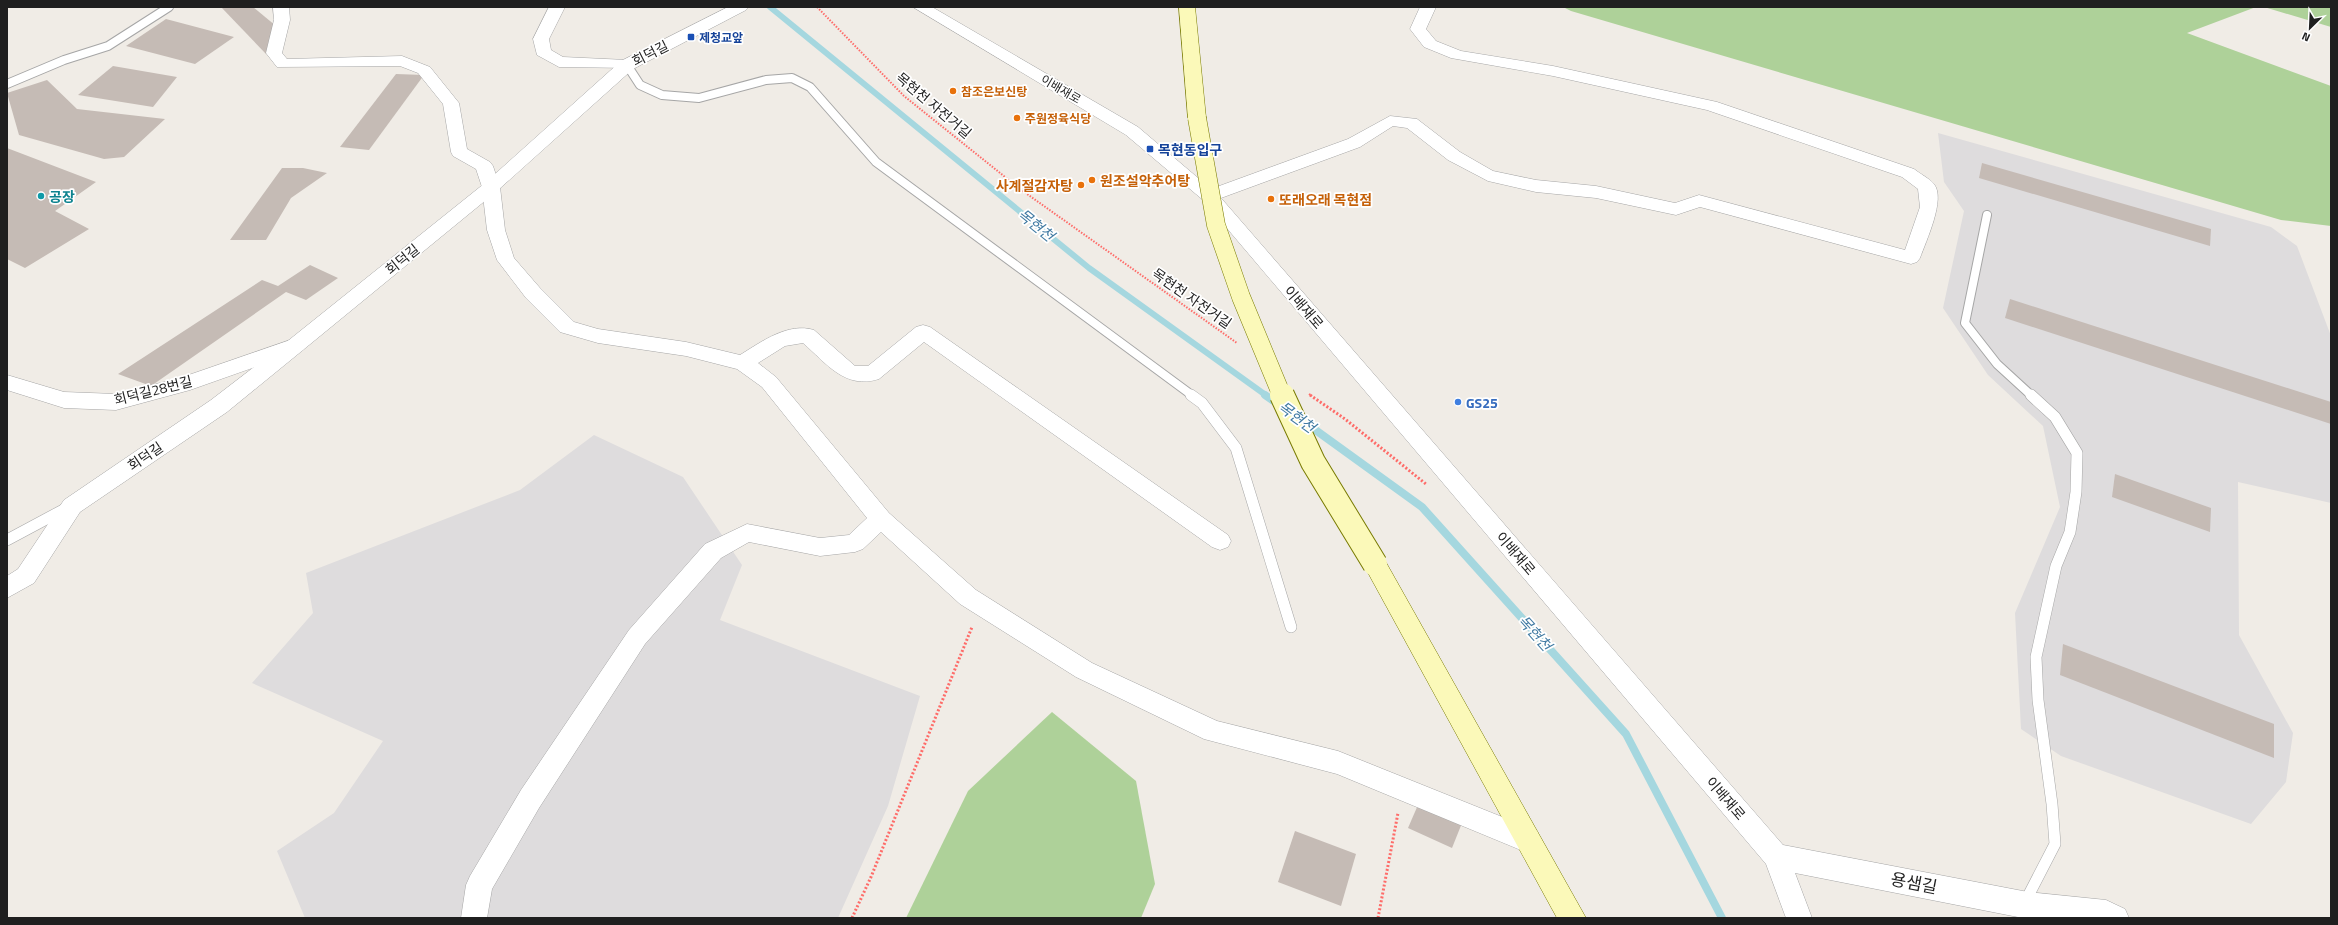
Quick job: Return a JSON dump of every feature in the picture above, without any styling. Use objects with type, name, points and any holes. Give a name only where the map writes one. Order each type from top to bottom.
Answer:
[{"type":"main road","points":[[1187,7],[1197,118],[1216,225],[1241,297],[1273,376],[1313,462],[1375,564],[1572,918]]},
{"type":"street","points":[[281,7],[282,20],[274,52],[283,64],[402,61],[424,70],[451,103],[459,152],[484,166],[491,186],[496,230],[506,260],[533,293],[567,327],[598,336],[686,349],[743,363],[769,382],[881,519],[968,597],[1084,670],[1213,730],[1338,763],[1528,840]]},
{"type":"street","points":[[557,7],[541,39],[543,52],[559,62],[627,65]]},
{"type":"street","name":"이배재로","points":[[921,7],[1132,131],[1209,196],[1776,856],[1799,918]]},
{"type":"street","points":[[1209,196],[1354,143],[1390,121],[1411,123],[1454,156],[1488,175],[1536,186],[1596,192],[1676,209],[1699,201],[1911,258],[1929,207],[1927,187],[1908,173],[1711,106],[1553,71],[1457,55],[1430,44],[1418,29],[1428,7]]},
{"type":"street","name":"회덕길","points":[[72,506],[219,406],[296,345],[491,186],[627,65],[734,10]]},
{"type":"street","points":[[743,363],[780,340],[807,335],[850,373],[872,374],[923,332],[1220,542]]},
{"type":"street","name":"회덕길28번길","points":[[7,382],[64,400],[116,402],[183,385],[296,345]]},
{"type":"street","points":[[17,582],[72,506]]},
{"type":"street","points":[[474,918],[479,885],[530,799],[637,637],[713,551],[747,533],[820,547],[855,543],[881,519]]},
{"type":"street","name":"용샘길","points":[[1776,856],[2024,904],[2049,918]]},
{"type":"street","points":[[2024,904],[2106,913],[2116,918]]},
{"type":"lane","points":[[7,84],[64,60],[108,46],[169,7]]},
{"type":"lane","points":[[627,65],[640,85],[662,95],[699,98],[766,80],[792,78],[810,87],[876,162],[1202,403],[1236,448],[1292,627]]},
{"type":"lane","points":[[1987,216],[1965,323],[1997,364],[2055,417],[2077,453],[2076,492],[2070,532],[2056,566],[2036,657],[2038,700],[2052,804],[2055,844],[2024,904]]},
{"type":"lane","points":[[7,540],[72,506]]},
{"type":"path","name":"목현천 자전거길","points":[[817,7],[904,96],[1014,184],[1241,346]]},
{"type":"path","points":[[1306,392],[1351,424],[1430,487]]},
{"type":"path","points":[[852,918],[871,877],[981,605]]},
{"type":"path","points":[[1378,918],[1384,878],[1404,790]]},
{"type":"shaded area","points":[[1938,133],[2271,227],[2297,246],[2331,336],[2331,503],[2238,482],[2239,635],[2293,733],[2286,782],[2251,824],[2061,756],[2021,729],[2015,613],[2060,507],[2043,426],[1988,375],[1943,308],[1964,211],[1944,182]]},
{"type":"shaded area","points":[[594,435],[683,477],[742,565],[720,620],[920,696],[888,806],[838,918],[305,918],[277,851],[334,813],[383,741],[252,683],[313,613],[306,573],[520,490]]},
{"type":"green space","points":[[1563,7],[2256,7],[2187,33],[2331,86],[2331,226],[2281,220],[1571,11]]},
{"type":"green space","points":[[2264,7],[2331,7],[2331,27]]},
{"type":"green space","points":[[1052,712],[1136,781],[1155,884],[1141,918],[906,918],[968,791]]},
{"type":"building","points":[[221,7],[253,7],[276,26],[266,54]]},
{"type":"building","points":[[166,19],[234,37],[195,64],[126,46]]},
{"type":"building","points":[[113,66],[177,77],[153,107],[78,95]]},
{"type":"building","points":[[396,74],[424,75],[369,150],[340,147]]},
{"type":"building","name":"공장","points":[[47,80],[77,109],[165,119],[124,157],[104,159],[19,135],[7,93]]},
{"type":"building","name":"공장","points":[[7,148],[96,182],[55,211],[89,229],[25,268],[7,259]]},
{"type":"building","points":[[1982,163],[2211,229],[2210,246],[1979,178]]},
{"type":"building","points":[[282,168],[303,168],[327,173],[291,198],[266,240],[230,240]]},
{"type":"building","points":[[310,265],[338,278],[306,300],[286,292],[151,386],[118,374],[262,280],[278,286]]},
{"type":"building","points":[[2010,299],[2331,402],[2331,424],[2005,318]]},
{"type":"building","points":[[2115,474],[2211,508],[2210,532],[2112,497]]},
{"type":"building","points":[[2063,644],[2274,724],[2274,758],[2060,675]]},
{"type":"building","points":[[1421,798],[1464,818],[1452,848],[1408,828]]},
{"type":"building","points":[[1295,831],[1356,854],[1341,906],[1278,882]]},
{"type":"waterway","name":"목현천","points":[[770,7],[1089,268],[1267,396]]},
{"type":"waterway","name":"목현천","points":[[1265,395],[1278,404]]},
{"type":"waterway","name":"목현천","points":[[1303,421],[1422,507],[1626,734],[1722,918]]},
{"type":"place","name":"제청교앞","points":[[691,37]]},
{"type":"place","name":"참조은보신탕","points":[[953,91]]},
{"type":"place","name":"주원정육식당","points":[[1017,118]]},
{"type":"place","name":"목현동입구","points":[[1150,149]]},
{"type":"place","name":"원조설악추어탕","points":[[1092,180]]},
{"type":"place","name":"사계절감자탕","points":[[1081,185]]},
{"type":"place","name":"공장","points":[[41,196]]},
{"type":"place","name":"또래오래 목현점","points":[[1271,199]]},
{"type":"place","name":"GS25","points":[[1458,402]]}]
